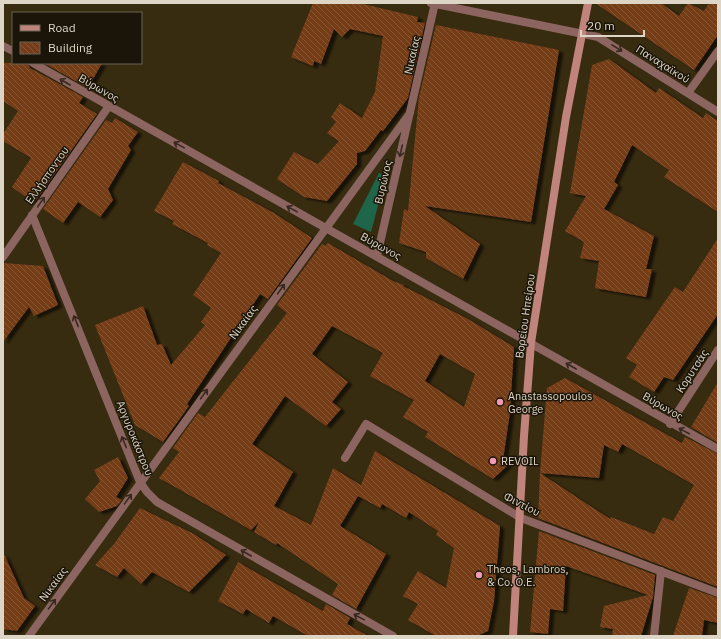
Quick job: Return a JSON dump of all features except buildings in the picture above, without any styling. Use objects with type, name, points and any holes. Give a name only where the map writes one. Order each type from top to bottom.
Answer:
[{"type":"main road","name":"Βορείου Ηπείρου","points":[[513,636],[521,518],[524,436],[531,343],[566,117],[588,3]]},
{"type":"street","name":"Παναχαϊκού","points":[[433,3],[582,33],[605,41],[718,112]]},
{"type":"street","name":"Νικαίας","points":[[29,636],[410,113],[433,3]]},
{"type":"street","points":[[3,46],[12,50]]},
{"type":"street","points":[[688,93],[718,51]]},
{"type":"street","name":"Βύρωνος","points":[[35,64],[531,343],[670,424],[718,449]]},
{"type":"street","name":"Ελλήσποντου","points":[[3,257],[109,106]]},
{"type":"street","name":"Βυρώνος","points":[[377,256],[410,113]]},
{"type":"street","name":"Αργυροκάστρου","points":[[32,214],[140,482],[147,492],[157,502],[393,636]]},
{"type":"street","name":"Κορυτσάς","points":[[670,424],[718,350]]},
{"type":"street","name":"Φιντίου","points":[[345,458],[366,424],[521,518],[718,593]]},
{"type":"street","points":[[654,636],[662,571]]},
{"type":"green space","points":[[379,173],[386,175],[371,232],[353,224]]},
{"type":"place","name":"Anastassopoulos George","points":[[500,402]]},
{"type":"place","name":"REVOIL","points":[[493,461]]},
{"type":"place","name":"Theos, Lambros, & Co. O.E.","points":[[479,575]]}]
